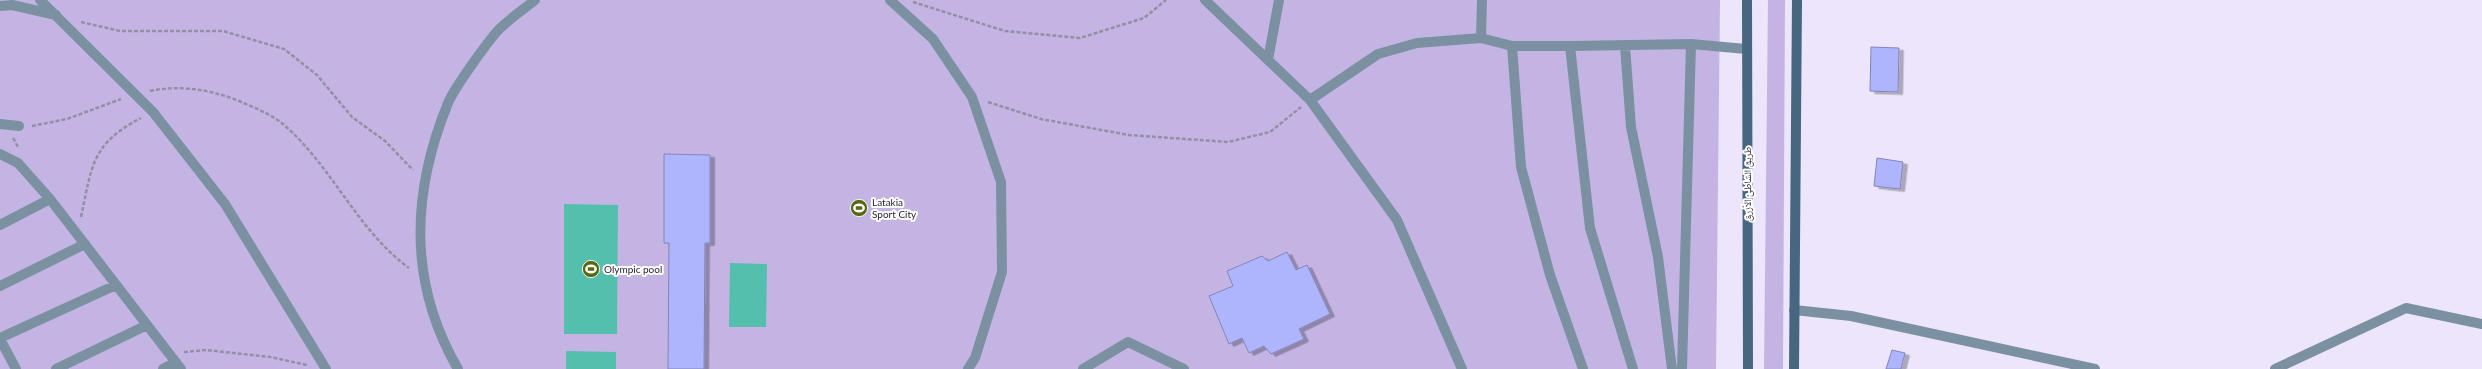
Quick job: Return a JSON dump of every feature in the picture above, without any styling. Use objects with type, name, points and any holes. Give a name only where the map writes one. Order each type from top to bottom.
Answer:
[{"type":"main road","name":"طريق الشاطئ الأزرق","points":[[1747,0],[1748,369]]},
{"type":"main road","points":[[1795,367],[1794,310],[1797,0]]},
{"type":"street","points":[[40,0],[58,16],[152,112],[225,204],[324,365]]},
{"type":"street","points":[[458,369],[443,343],[424,280],[419,230],[424,180],[449,102],[495,34],[536,0]]},
{"type":"street","points":[[890,0],[933,39],[972,97],[1001,182],[1002,272],[975,358],[968,369]]},
{"type":"street","points":[[1205,0],[1310,100],[1397,220],[1462,369]]},
{"type":"street","points":[[1268,60],[1280,0]]},
{"type":"street","points":[[1481,38],[1482,0]]},
{"type":"street","points":[[0,6],[12,5],[58,16]]},
{"type":"street","points":[[1310,100],[1378,54],[1417,43],[1481,38],[1512,46],[1625,46],[1691,44],[1746,49]]},
{"type":"street","points":[[1682,369],[1691,44]]},
{"type":"street","points":[[1512,46],[1521,167],[1550,275],[1583,369]]},
{"type":"street","points":[[1570,46],[1590,228],[1633,369]]},
{"type":"street","points":[[1625,46],[1631,127],[1658,257],[1672,369]]},
{"type":"street","points":[[0,124],[19,126]]},
{"type":"street","points":[[0,154],[18,163],[50,199],[179,366],[163,369]]},
{"type":"street","points":[[0,225],[50,199]]},
{"type":"street","points":[[0,286],[85,244]]},
{"type":"street","points":[[16,369],[0,338],[116,285]]},
{"type":"street","points":[[2275,369],[2312,354],[2406,308],[2482,324]]},
{"type":"street","points":[[1794,310],[1851,316],[2095,369]]},
{"type":"street","points":[[56,369],[147,325]]},
{"type":"street","points":[[1084,369],[1128,342],[1184,369]]},
{"type":"path","points":[[906,0],[1005,31],[1080,38],[1144,18],[1166,0]]},
{"type":"path","points":[[58,16],[120,31],[223,31],[284,49],[317,75],[352,118],[385,141],[424,180]]},
{"type":"path","points":[[23,151],[13,138],[13,134],[19,126],[55,123],[134,94],[161,89],[190,87],[217,93],[255,107],[282,123],[309,149],[376,239],[399,261],[424,280]]},
{"type":"path","points":[[972,97],[1041,119],[1129,135],[1228,142],[1270,132],[1310,100]]},
{"type":"path","points":[[76,214],[81,220],[93,167],[108,140],[124,127],[152,112]]},
{"type":"path","points":[[186,358],[182,352],[202,350],[270,357],[301,365],[324,365]]},
{"type":"shaded area","name":"Latakia Sport City","points":[[0,0],[1720,0],[1716,369],[0,369]]},
{"type":"shaded area","points":[[1768,0],[1785,0],[1783,369],[1764,369]]},
{"type":"shaded area","name":"Olympic pool","points":[[564,204],[618,205],[617,334],[564,334]]},
{"type":"shaded area","points":[[730,263],[767,264],[766,327],[729,327]]},
{"type":"shaded area","points":[[566,351],[616,352],[616,369],[566,369]]},
{"type":"building","points":[[1871,47],[1899,48],[1898,92],[1870,91]]},
{"type":"building","points":[[664,154],[710,155],[710,243],[705,243],[704,369],[668,369],[669,243],[664,243]]},
{"type":"building","points":[[1877,158],[1903,162],[1900,189],[1874,186]]},
{"type":"building","points":[[1287,252],[1296,270],[1307,265],[1330,314],[1299,329],[1304,339],[1271,354],[1264,346],[1249,353],[1242,338],[1229,344],[1209,296],[1233,286],[1227,271],[1262,256],[1268,261]]},
{"type":"building","points":[[1892,350],[1905,353],[1901,369],[1886,369]]},
{"type":"place","name":"Latakia Sport City","points":[[859,208]]},
{"type":"place","name":"Olympic pool","points":[[591,269]]}]
